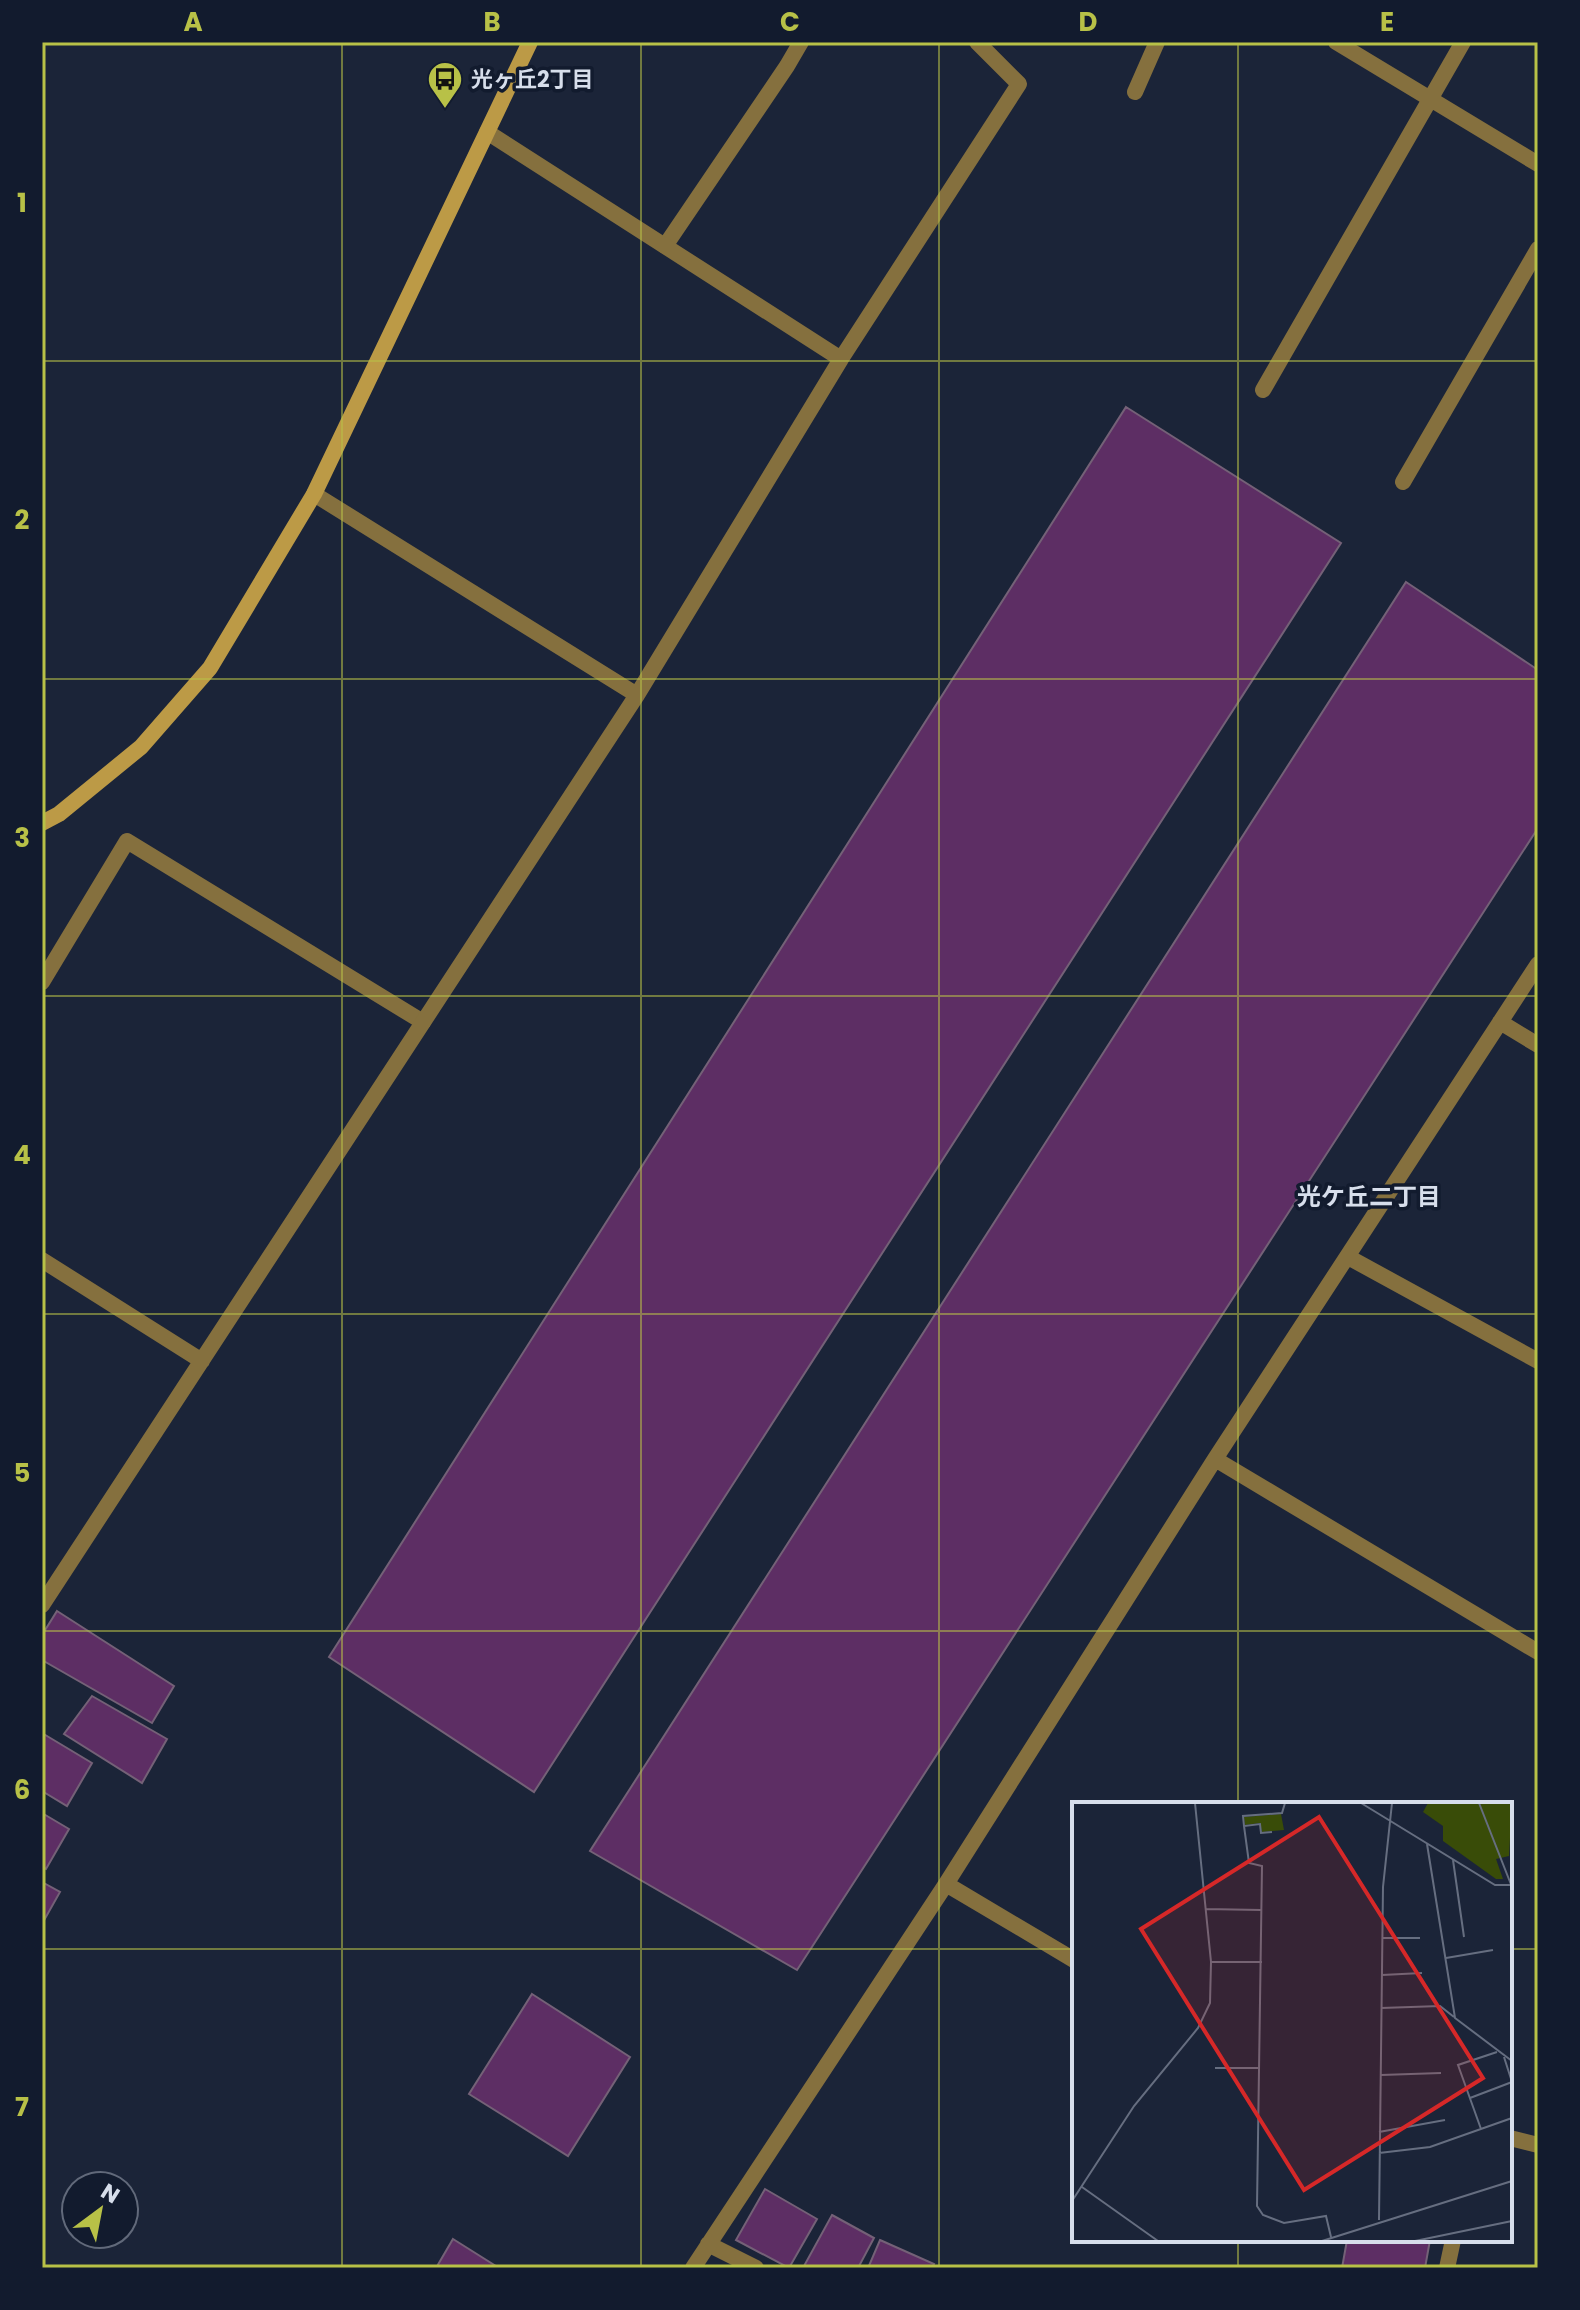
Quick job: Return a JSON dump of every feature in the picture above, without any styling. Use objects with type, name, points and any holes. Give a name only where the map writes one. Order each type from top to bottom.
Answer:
[{"type":"street","points":[[42,823],[59,814],[141,747],[210,668],[314,494],[530,42]]},
{"type":"street","points":[[665,246],[801,42]]},
{"type":"street","points":[[42,1605],[637,695],[841,359],[1019,84],[977,42]]},
{"type":"street","points":[[1135,92],[1157,42]]},
{"type":"street","points":[[1336,42],[1538,164]]},
{"type":"street","points":[[1263,390],[1463,42]]},
{"type":"street","points":[[487,132],[841,359]]},
{"type":"street","points":[[1403,482],[1538,249]]},
{"type":"street","points":[[314,494],[637,695]]},
{"type":"street","points":[[42,982],[127,841],[423,1022]]},
{"type":"street","points":[[693,2268],[946,1884],[1215,1459],[1538,964]]},
{"type":"street","points":[[1500,1022],[1538,1045]]},
{"type":"street","points":[[1348,1257],[1538,1361]]},
{"type":"street","points":[[42,1260],[202,1361]]},
{"type":"street","points":[[1215,1459],[1538,1652]]},
{"type":"street","points":[[946,1884],[1072,1959]]},
{"type":"street","points":[[1512,2138],[1538,2145]]},
{"type":"street","points":[[1447,2268],[1453,2242]]},
{"type":"street","points":[[708,2244],[756,2268]]},
{"type":"building","points":[[1126,407],[1341,543],[534,1792],[329,1657]]},
{"type":"building","points":[[1406,582],[1538,670],[1538,828],[797,1970],[590,1851]]},
{"type":"building","points":[[57,1611],[174,1686],[152,1723],[42,1660],[42,1635]]},
{"type":"building","points":[[92,1696],[167,1739],[142,1783],[64,1734]]},
{"type":"building","points":[[42,1733],[92,1763],[67,1806],[42,1791]]},
{"type":"building","points":[[42,1813],[69,1829],[46,1869],[42,1867]]},
{"type":"building","points":[[42,1882],[60,1892],[42,1924]]},
{"type":"building","points":[[532,1994],[630,2057],[568,2156],[469,2094]]},
{"type":"building","points":[[765,2189],[817,2219],[789,2268],[736,2240]]},
{"type":"building","points":[[832,2215],[874,2238],[858,2268],[804,2266]]},
{"type":"building","points":[[453,2239],[499,2268],[436,2268]]},
{"type":"building","points":[[880,2240],[934,2264],[932,2268],[868,2268]]},
{"type":"building","points":[[1347,2242],[1430,2242],[1425,2268],[1342,2268]]},
{"type":"place","name":"光ヶ丘2丁目","points":[[445,110]]},
{"type":"district","name":"光ケ丘二丁目","points":[[1369,1197]]}]
